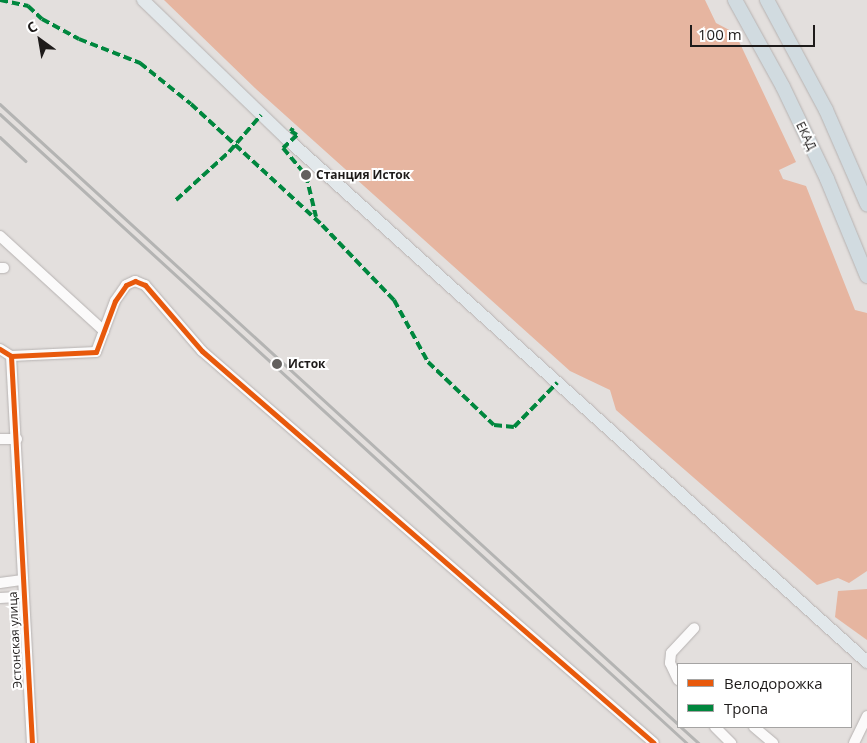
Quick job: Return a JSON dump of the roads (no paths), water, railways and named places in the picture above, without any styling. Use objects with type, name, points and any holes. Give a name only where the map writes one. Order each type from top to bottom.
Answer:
[{"type":"highway","name":"ЕКАД","points":[[735,0],[787,96],[867,276]]},
{"type":"highway","points":[[768,0],[826,110],[867,204]]},
{"type":"main road","points":[[143,0],[314,164],[867,662]]},
{"type":"street","points":[[0,236],[104,331]]},
{"type":"street","points":[[0,349],[11,356],[96,352],[115,301],[126,285],[134,281],[145,285],[202,351],[654,743]]},
{"type":"street","name":"Эстонская улица","points":[[11,356],[17,439],[21,580],[32,743]]},
{"type":"street","points":[[0,439],[17,439]]},
{"type":"street","points":[[0,583],[21,580]]},
{"type":"street","points":[[0,598],[22,596]]},
{"type":"street","points":[[677,678],[670,664],[672,653],[694,628]]},
{"type":"street","points":[[854,743],[867,716]]},
{"type":"street","points":[[716,728],[731,743]]},
{"type":"street","points":[[755,728],[773,743]]},
{"type":"railway","points":[[0,104],[677,723]]},
{"type":"railway","points":[[0,114],[687,743]]},
{"type":"railway","points":[[0,137],[26,161]]},
{"type":"railway","points":[[682,728],[699,743]]},
{"type":"place","name":"Станция Исток","points":[[306,175]]},
{"type":"place","name":"Исток","points":[[277,364]]}]
